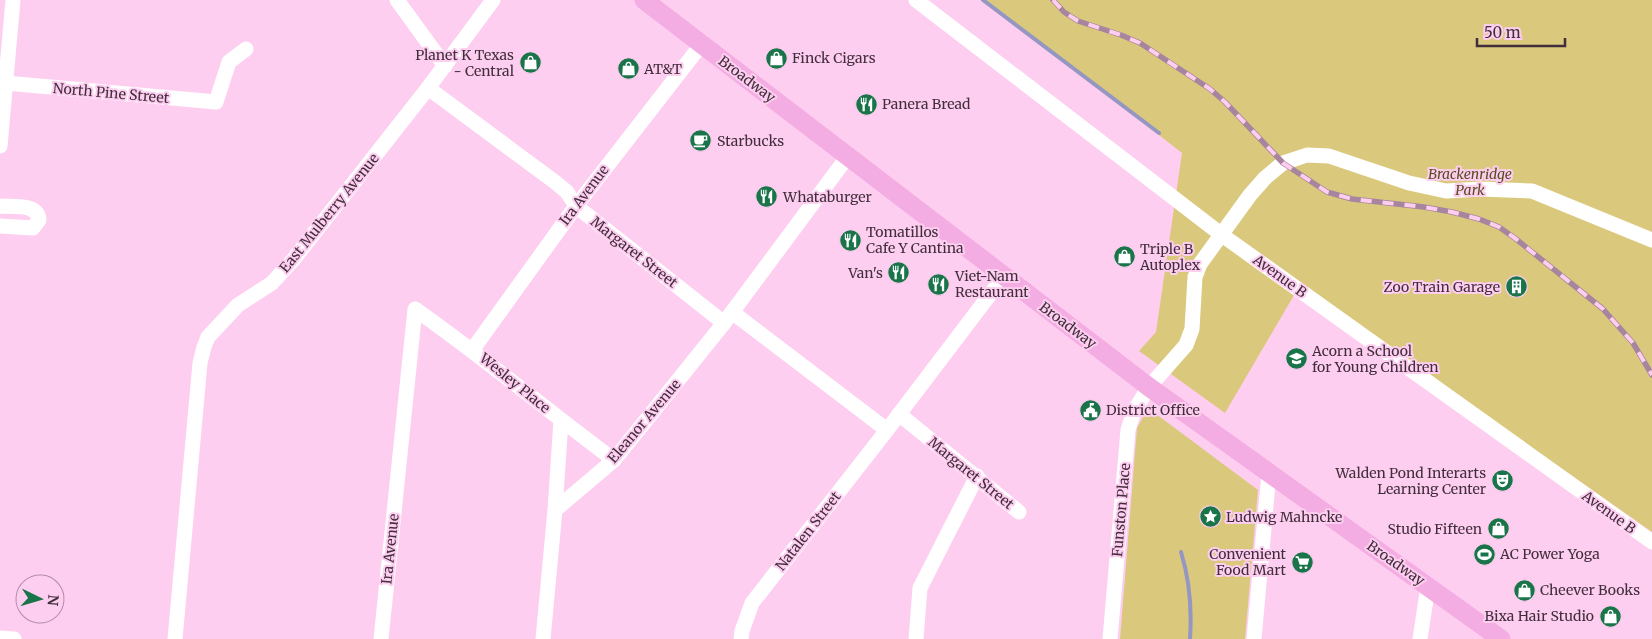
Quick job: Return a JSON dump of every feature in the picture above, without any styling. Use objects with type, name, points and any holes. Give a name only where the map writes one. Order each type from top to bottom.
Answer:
[{"type":"main road","name":"Broadway","points":[[644,0],[1149,387],[1501,639]]},
{"type":"street","points":[[0,146],[13,0]]},
{"type":"street","points":[[397,0],[445,66]]},
{"type":"street","name":"East Mulberry Avenue","points":[[175,639],[200,363],[208,336],[238,305],[261,291],[283,272],[445,66],[493,0]]},
{"type":"street","name":"Avenue B","points":[[916,0],[1222,235],[1652,542]]},
{"type":"street","name":"Ira Avenue","points":[[473,349],[576,206],[701,45]]},
{"type":"street","name":"North Pine Street","points":[[6,83],[216,102],[229,62],[246,49]]},
{"type":"street","name":"Margaret Street","points":[[428,88],[555,182],[567,192],[576,206],[887,430]]},
{"type":"street","name":"Funston Place","points":[[1110,639],[1128,430],[1134,411],[1149,387],[1186,345],[1192,328],[1194,277],[1200,264],[1250,195],[1265,178],[1283,163],[1307,155],[1329,156],[1410,183],[1446,191],[1481,189],[1532,192],[1652,240]]},
{"type":"street","name":"Eleanor Avenue","points":[[555,510],[614,460],[728,317],[848,156]]},
{"type":"street","points":[[0,206],[32,208],[37,213],[39,220],[33,228],[0,226]]},
{"type":"street","points":[[899,414],[1004,276]]},
{"type":"street","name":"Ira Avenue","points":[[381,639],[415,309]]},
{"type":"street","name":"Wesley Place","points":[[415,309],[473,349],[614,460]]},
{"type":"street","name":"Margaret Street","points":[[899,414],[1019,512]]},
{"type":"street","name":"Natalen Street","points":[[742,639],[742,631],[752,603],[899,414]]},
{"type":"street","points":[[543,639],[561,420]]},
{"type":"street","points":[[1254,639],[1269,473]]},
{"type":"street","points":[[916,639],[920,588],[977,476]]},
{"type":"street","points":[[1420,639],[1428,586]]},
{"type":"street","points":[[0,638],[14,639]]},
{"type":"green space","name":"Brackenridge Park","points":[[986,0],[1652,0],[1652,532],[1300,285],[1225,413],[1139,351],[1156,332],[1182,153]]},
{"type":"green space","points":[[1148,408],[1258,490],[1245,639],[1120,639],[1137,428]]},
{"type":"waterway","points":[[983,0],[1159,133]]},
{"type":"waterway","points":[[1181,552],[1190,595],[1190,639]]},
{"type":"railway","points":[[1053,0],[1064,12],[1078,21],[1140,43],[1210,89],[1225,102],[1283,163],[1327,192],[1352,199],[1452,212],[1479,219],[1499,227],[1603,309],[1633,343],[1652,375]]},
{"type":"place","name":"Finck Cigars","points":[[776,58]]},
{"type":"place","name":"Planet K Texas - Central","points":[[530,63]]},
{"type":"place","name":"AT&T","points":[[628,69]]},
{"type":"place","name":"Panera Bread","points":[[866,104]]},
{"type":"place","name":"Starbucks","points":[[701,141]]},
{"type":"place","name":"Whataburger","points":[[767,197]]},
{"type":"place","name":"Tomatillos Cafe Y Cantina","points":[[850,240]]},
{"type":"place","name":"Triple B Autoplex","points":[[1124,257]]},
{"type":"place","name":"Van's","points":[[899,273]]},
{"type":"place","name":"Viet-Nam Restaurant","points":[[939,284]]},
{"type":"place","name":"Zoo Train Garage","points":[[1516,287]]},
{"type":"place","name":"Acorn a School for Young Children","points":[[1296,359]]},
{"type":"place","name":"District Office","points":[[1090,410]]},
{"type":"place","name":"Walden Pond Interarts Learning Center","points":[[1502,481]]},
{"type":"place","name":"Ludwig Mahncke","points":[[1210,517]]},
{"type":"place","name":"Studio Fifteen","points":[[1498,529]]},
{"type":"place","name":"AC Power Yoga","points":[[1484,554]]},
{"type":"place","name":"Convenient Food Mart","points":[[1302,562]]},
{"type":"place","name":"Cheever Books","points":[[1524,590]]},
{"type":"place","name":"Bixa Hair Studio","points":[[1610,616]]}]
